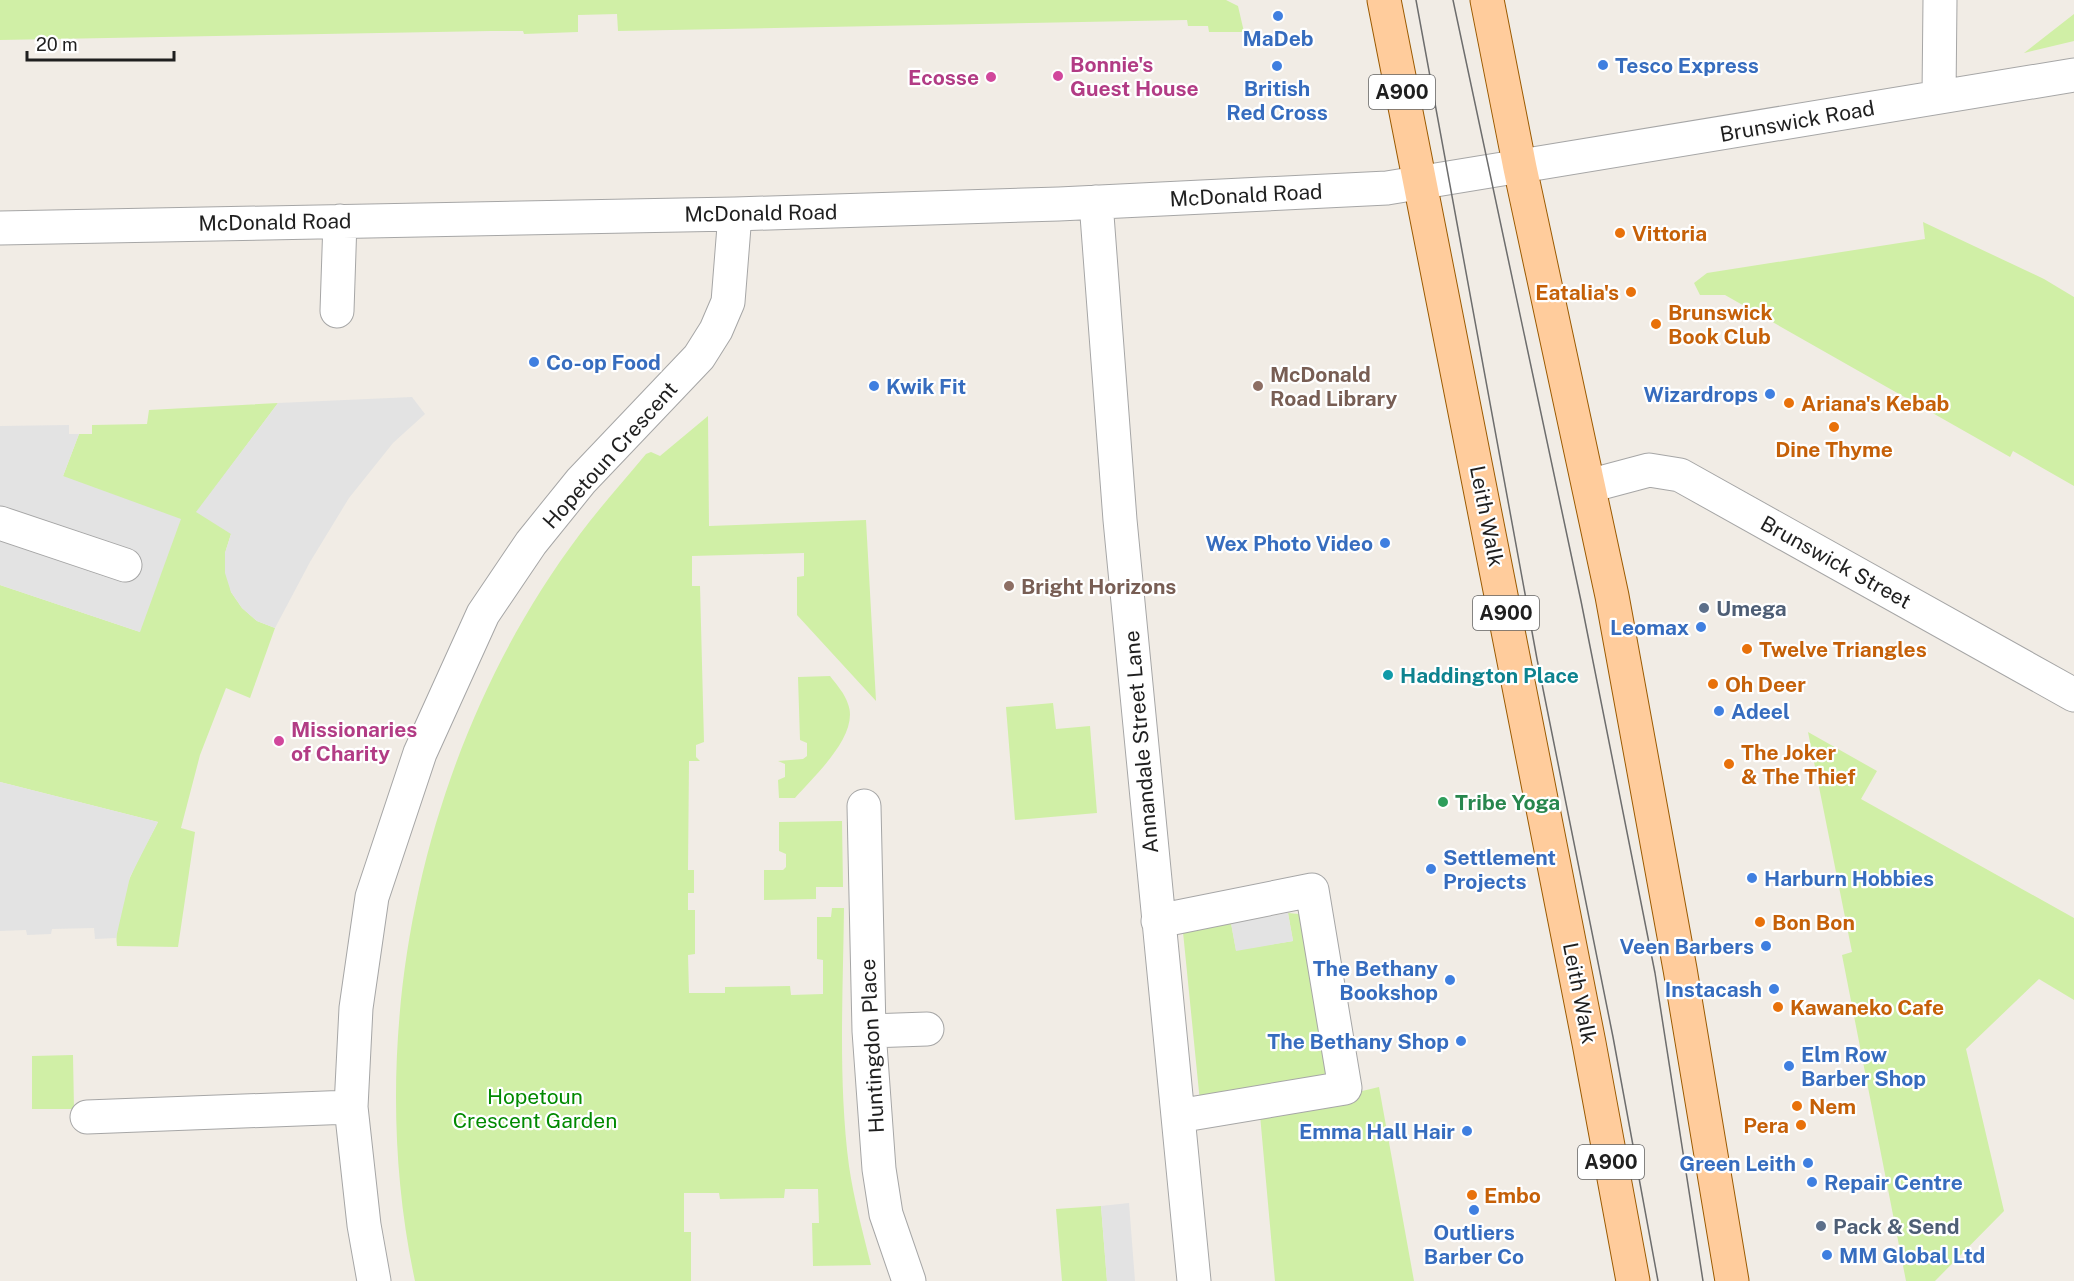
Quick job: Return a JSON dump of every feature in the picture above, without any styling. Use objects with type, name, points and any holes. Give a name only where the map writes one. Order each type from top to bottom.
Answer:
[{"type":"main road","name":"Leith Walk","points":[[1384,0],[1439,268],[1583,1007],[1633,1281]]},
{"type":"main road","points":[[1487,0],[1520,168],[1612,596],[1680,969],[1732,1281]]},
{"type":"street","points":[[1939,96],[1940,0]]},
{"type":"street","name":"Brunswick Road","points":[[1520,168],[2074,75]]},
{"type":"street","name":"McDonald Road","points":[[0,228],[735,214],[1096,202],[1387,188],[1520,168]]},
{"type":"street","name":"Annandale Street Lane","points":[[1096,202],[1120,520],[1194,1281]]},
{"type":"street","name":"Hopetoun Crescent","points":[[374,1281],[364,1226],[351,1107],[356,1008],[372,897],[420,753],[483,614],[531,543],[581,481],[699,357],[716,330],[728,302],[735,214]]},
{"type":"street","points":[[337,311],[340,221]]},
{"type":"street","name":"Brunswick Street","points":[[1589,486],[1649,470],[1680,475],[2074,695]]},
{"type":"street","points":[[0,523],[125,565]]},
{"type":"street","name":"Huntingdon Place","points":[[864,806],[869,1030],[879,1169],[886,1214],[909,1281]]},
{"type":"street","points":[[1158,921],[1312,890],[1345,1088],[1178,1116]]},
{"type":"street","points":[[869,1030],[927,1029]]},
{"type":"street","points":[[87,1117],[351,1107]]},
{"type":"green space","points":[[0,0],[1226,0],[1238,6],[1244,32],[1209,32],[1208,26],[1188,26],[1187,20],[618,31],[617,14],[578,15],[578,32],[524,34],[523,31],[491,31],[0,40]]},
{"type":"green space","points":[[2074,14],[2074,41],[2024,53]]},
{"type":"green space","points":[[1923,222],[2044,279],[2074,297],[2074,486],[2013,451],[2010,457],[1725,295],[1700,295],[1694,283],[1707,273],[1925,239]]},
{"type":"green space","points":[[278,403],[226,473],[231,534],[225,553],[231,592],[242,608],[257,621],[275,628],[250,698],[226,688],[200,755],[181,828],[195,832],[178,947],[117,946],[119,913],[128,881],[158,822],[0,782],[0,585],[140,632],[63,476],[79,434],[92,434],[92,425],[147,424],[149,410]]},
{"type":"green space","name":"Hopetoun Crescent Garden","points":[[708,416],[709,526],[866,520],[876,701],[797,615],[797,577],[804,576],[804,553],[692,556],[692,586],[700,586],[704,742],[696,745],[696,757],[700,761],[689,761],[688,870],[694,870],[694,893],[688,893],[688,910],[695,910],[695,954],[688,955],[689,993],[725,993],[725,987],[790,986],[791,995],[823,994],[823,960],[817,959],[817,917],[831,917],[832,908],[844,908],[843,1102],[853,1191],[871,1265],[813,1266],[812,1223],[819,1223],[818,1189],[785,1189],[784,1198],[720,1199],[719,1193],[684,1193],[684,1232],[691,1232],[691,1281],[415,1281],[400,1185],[396,1087],[402,988],[419,890],[445,795],[481,702],[526,615],[580,534],[646,454],[651,452],[660,456]]},
{"type":"green space","points":[[830,676],[848,704],[850,716],[842,742],[795,798],[779,798],[778,780],[785,777],[785,764],[778,761],[803,759],[807,756],[807,743],[800,740],[798,677]]},
{"type":"green space","points":[[1053,703],[1056,729],[1090,726],[1097,813],[1015,820],[1006,707]]},
{"type":"green space","points":[[1808,732],[1877,771],[1861,799],[2074,918],[2074,1000],[2039,979],[1966,1049],[2004,1211],[1935,1281],[1906,1281],[1842,955],[1852,952]]},
{"type":"green space","points":[[842,821],[843,887],[816,887],[816,899],[764,900],[764,870],[783,870],[786,867],[786,854],[779,851],[779,822]]},
{"type":"green space","points":[[1288,913],[1299,914],[1328,1076],[1200,1102],[1183,932],[1231,923],[1236,950],[1293,941]]},
{"type":"green space","points":[[73,1055],[74,1109],[32,1109],[32,1056]]},
{"type":"green space","points":[[1379,1087],[1414,1281],[1275,1281],[1260,1115]]},
{"type":"green space","points":[[1101,1206],[1107,1281],[1062,1281],[1056,1209]]},
{"type":"shaded area","points":[[412,397],[425,414],[393,443],[349,498],[310,562],[275,628],[257,621],[242,608],[231,592],[225,573],[225,553],[231,534],[196,512],[278,403]]},
{"type":"shaded area","points":[[69,425],[69,434],[79,434],[63,476],[181,519],[140,632],[0,585],[0,426]]},
{"type":"shaded area","points":[[0,782],[158,822],[130,877],[116,938],[95,939],[94,928],[52,929],[51,934],[27,935],[26,930],[0,931]]},
{"type":"shaded area","points":[[1288,913],[1293,941],[1236,951],[1231,923]]},
{"type":"shaded area","points":[[1129,1203],[1135,1281],[1107,1281],[1101,1206]]},
{"type":"tram line","points":[[1416,0],[1537,659],[1613,1037],[1658,1281]]},
{"type":"tram line","points":[[1453,0],[1581,601],[1655,973],[1703,1281]]},
{"type":"place","name":"MaDeb","points":[[1278,16]]},
{"type":"place","name":"Tesco Express","points":[[1603,65]]},
{"type":"place","name":"British Red Cross","points":[[1277,66]]},
{"type":"place","name":"Bonnie's Guest House","points":[[1058,76]]},
{"type":"place","name":"Ecosse","points":[[991,77]]},
{"type":"place","name":"Vittoria","points":[[1620,233]]},
{"type":"place","name":"Eatalia's","points":[[1631,292]]},
{"type":"place","name":"Brunswick Book Club","points":[[1656,324]]},
{"type":"place","name":"Co-op Food","points":[[534,362]]},
{"type":"place","name":"Kwik Fit","points":[[874,386]]},
{"type":"place","name":"McDonald Road Library","points":[[1258,386]]},
{"type":"place","name":"Wizardrops","points":[[1770,394]]},
{"type":"place","name":"Ariana's Kebab","points":[[1789,403]]},
{"type":"place","name":"Dine Thyme","points":[[1834,427]]},
{"type":"place","name":"Wex Photo Video","points":[[1385,543]]},
{"type":"place","name":"Bright Horizons","points":[[1009,586]]},
{"type":"place","name":"Umega","points":[[1704,608]]},
{"type":"place","name":"Leomax","points":[[1701,627]]},
{"type":"place","name":"Twelve Triangles","points":[[1747,649]]},
{"type":"place","name":"Haddington Place","points":[[1388,675]]},
{"type":"place","name":"Oh Deer","points":[[1713,684]]},
{"type":"place","name":"Adeel","points":[[1719,711]]},
{"type":"place","name":"Missionaries of Charity","points":[[279,741]]},
{"type":"place","name":"The Joker & The Thief","points":[[1729,764]]},
{"type":"place","name":"Tribe Yoga","points":[[1443,802]]},
{"type":"place","name":"Settlement Projects","points":[[1431,869]]},
{"type":"place","name":"Harburn Hobbies","points":[[1752,878]]},
{"type":"place","name":"Bon Bon","points":[[1760,922]]},
{"type":"place","name":"Veen Barbers","points":[[1766,946]]},
{"type":"place","name":"The Bethany Bookshop","points":[[1450,980]]},
{"type":"place","name":"Instacash","points":[[1774,989]]},
{"type":"place","name":"Kawaneko Cafe","points":[[1778,1007]]},
{"type":"place","name":"The Bethany Shop","points":[[1461,1041]]},
{"type":"place","name":"Elm Row Barber Shop","points":[[1789,1066]]},
{"type":"place","name":"Nem","points":[[1797,1106]]},
{"type":"place","name":"Pera","points":[[1801,1125]]},
{"type":"place","name":"Emma Hall Hair","points":[[1467,1131]]},
{"type":"place","name":"Green Leith","points":[[1808,1163]]},
{"type":"place","name":"Repair Centre","points":[[1812,1182]]},
{"type":"place","name":"Embo","points":[[1472,1195]]},
{"type":"place","name":"Outliers Barber Co","points":[[1474,1210]]},
{"type":"place","name":"Pack & Send","points":[[1821,1226]]},
{"type":"place","name":"MM Global Ltd","points":[[1827,1255]]}]
